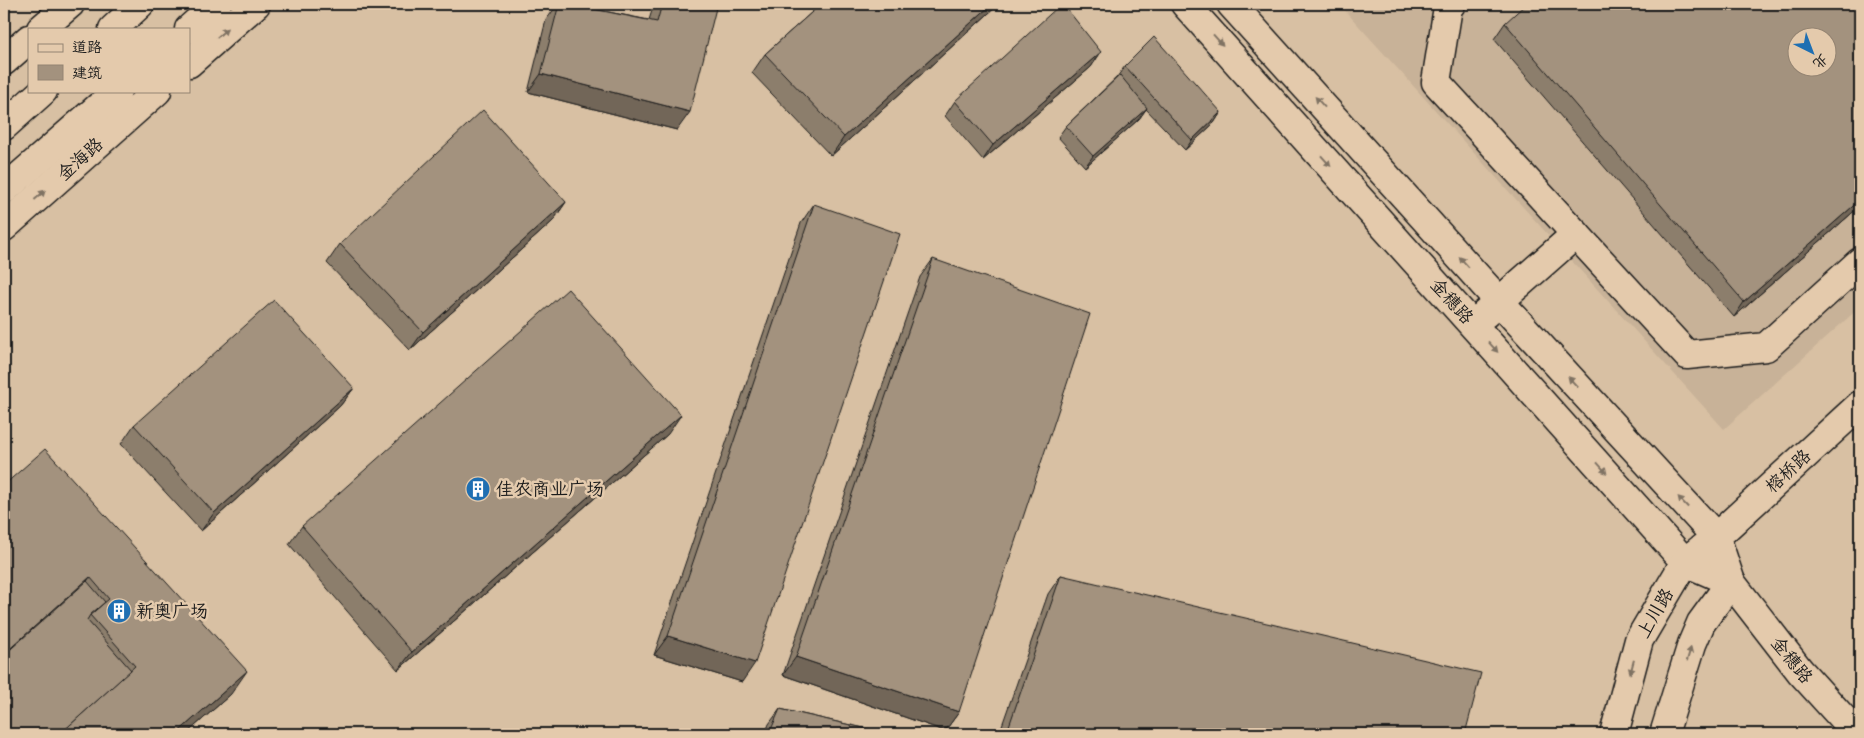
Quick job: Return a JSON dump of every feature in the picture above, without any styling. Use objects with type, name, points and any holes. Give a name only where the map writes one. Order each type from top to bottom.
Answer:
[{"type":"main road","points":[[42,28],[70,4]]},
{"type":"main road","points":[[114,28],[140,4]]},
{"type":"main road","points":[[170,28],[197,4]]},
{"type":"main road","points":[[190,28],[217,4]]},
{"type":"main road","points":[[190,62],[256,4]]},
{"type":"main road","name":"金穗路","points":[[1185,4],[1685,562],[1731,582]]},
{"type":"main road","name":"金穗路","points":[[1233,4],[1499,301],[1716,538],[1731,582],[1800,671],[1856,734]]},
{"type":"main road","points":[[1451,4],[1448,6],[1436,82],[1687,355],[1766,347],[1860,262]]},
{"type":"main road","points":[[4,61],[28,40]]},
{"type":"main road","points":[[4,126],[42,92]]},
{"type":"main road","points":[[4,177],[99,92]]},
{"type":"main road","points":[[4,190],[116,92]]},
{"type":"main road","name":"金海路","points":[[4,227],[156,92]]},
{"type":"main road","points":[[1474,326],[1499,301],[1576,234]]},
{"type":"main road","name":"榕桥路","points":[[1716,538],[1860,405]]},
{"type":"main road","name":"上川路","points":[[1614,734],[1639,640],[1685,562],[1716,538]]},
{"type":"main road","points":[[1664,734],[1692,644],[1701,624],[1731,582]]},
{"type":"shaded area","points":[[1339,4],[1860,4],[1860,307],[1724,429]]},
{"type":"building","points":[[559,4],[569,4],[657,22],[662,4],[717,4],[690,112],[541,74]]},
{"type":"building","points":[[821,4],[992,4],[844,137],[765,54]]},
{"type":"building","points":[[1063,4],[1101,52],[993,145],[955,101]]},
{"type":"building","points":[[1526,4],[1860,4],[1860,200],[1744,302],[1505,23]]},
{"type":"building","points":[[1154,37],[1221,112],[1192,140],[1125,66]]},
{"type":"building","points":[[1120,75],[1147,108],[1093,156],[1066,126]]},
{"type":"building","points":[[483,110],[566,202],[423,332],[340,244]]},
{"type":"building","points":[[814,204],[900,234],[755,663],[668,636]]},
{"type":"building","points":[[933,259],[1090,314],[959,712],[796,657]]},
{"type":"building","name":"佳农商业广场","points":[[568,289],[681,415],[412,652],[302,526]]},
{"type":"building","points":[[274,300],[354,388],[214,513],[134,425]]},
{"type":"building","name":"新奥广场","points":[[45,449],[247,671],[176,734],[60,734],[135,666],[90,615],[109,599],[90,577],[4,654],[4,485]]},
{"type":"building","points":[[1061,575],[1481,673],[1465,734],[1028,734],[1008,729]]},
{"type":"building","points":[[87,581],[105,602],[87,620],[131,670],[60,734],[4,734],[4,655]]},
{"type":"building","points":[[780,709],[890,734],[769,734]]},
{"type":"place","name":"佳农商业广场","points":[[478,489]]},
{"type":"place","name":"新奥广场","points":[[119,611]]}]
